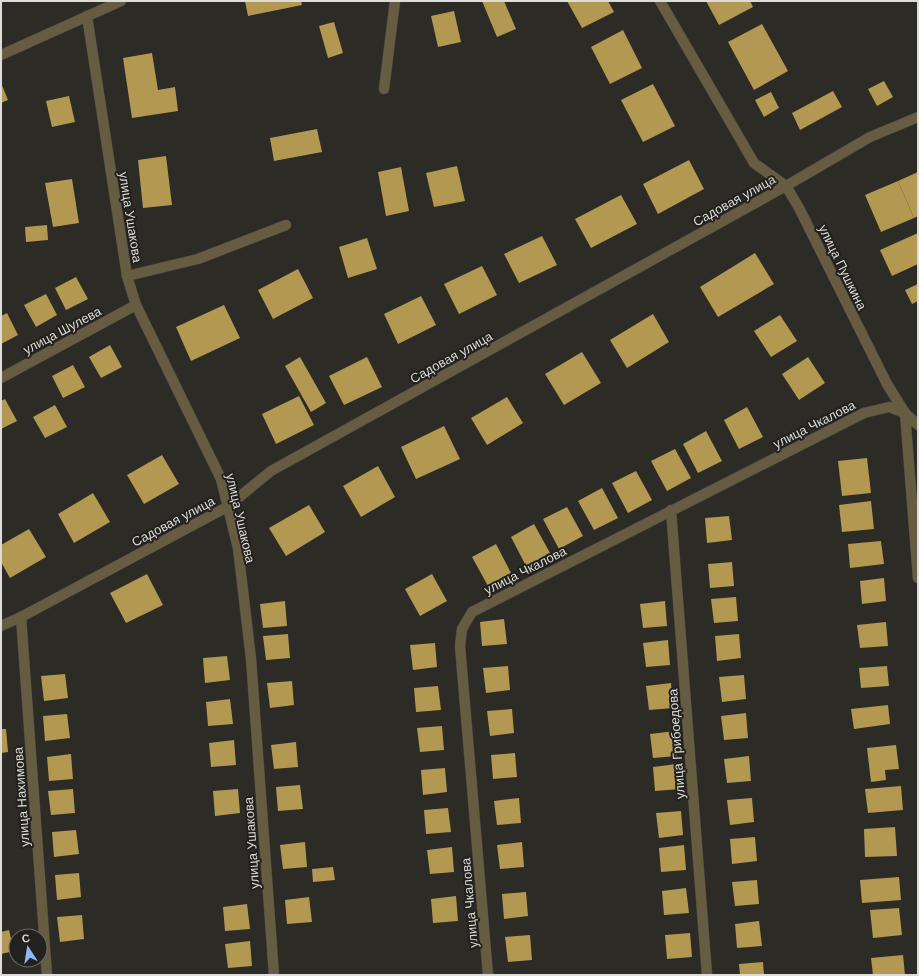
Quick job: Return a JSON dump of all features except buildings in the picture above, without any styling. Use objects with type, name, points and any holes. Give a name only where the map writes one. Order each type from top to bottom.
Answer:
[{"type":"street","points":[[1,54],[121,1]]},
{"type":"street","points":[[384,89],[395,1]]},
{"type":"street","name":"улица Пушкина","points":[[660,1],[754,163],[786,186],[799,208],[887,384],[905,413],[918,578]]},
{"type":"street","name":"улица Ушакова","points":[[87,16],[127,276],[136,305],[221,479],[238,548],[251,659],[274,975]]},
{"type":"street","name":"Садовая улица","points":[[1,626],[21,617],[227,507],[271,471],[786,186],[870,137],[918,116]]},
{"type":"street","points":[[127,276],[198,259],[286,225]]},
{"type":"street","name":"улица Шулева","points":[[1,378],[136,305]]},
{"type":"street","name":"улица Чкалова","points":[[488,975],[460,646],[462,629],[472,612],[864,413],[889,407],[905,413],[918,425]]},
{"type":"street","name":"улица Грибоедова","points":[[671,510],[707,975]]},
{"type":"street","name":"улица Нахимова","points":[[21,617],[47,975]]}]
